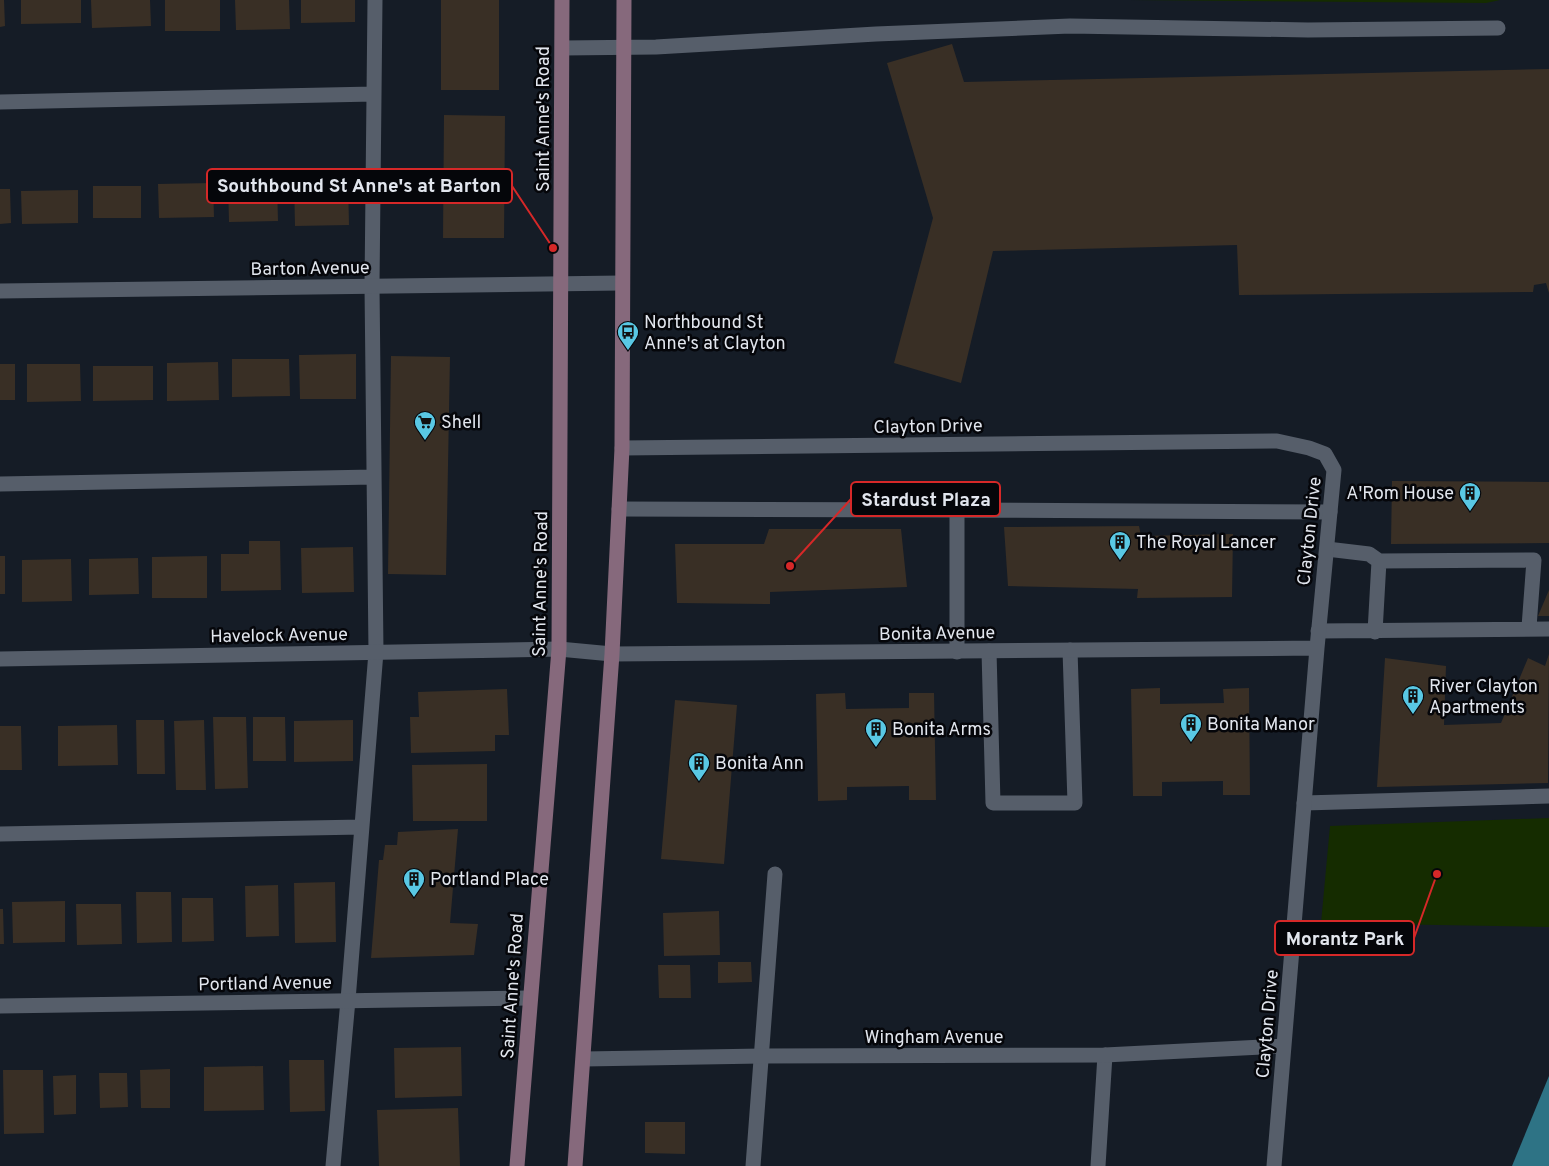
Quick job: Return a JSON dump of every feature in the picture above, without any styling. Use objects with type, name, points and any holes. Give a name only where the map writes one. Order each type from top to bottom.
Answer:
[{"type":"main road","name":"Saint Anne's Road","points":[[517,1166],[559,649],[562,0]]},
{"type":"main road","points":[[575,1166],[612,654],[622,448],[621,282],[624,0]]},
{"type":"street","points":[[333,1166],[376,652],[372,286],[376,0]]},
{"type":"street","points":[[563,48],[624,48],[876,34],[1070,26],[1308,30],[1498,28]]},
{"type":"street","points":[[0,102],[374,94]]},
{"type":"street","name":"Barton Avenue","points":[[0,291],[621,282]]},
{"type":"street","name":"Clayton Drive","points":[[622,448],[1277,441],[1309,448],[1325,454],[1334,470],[1318,631],[1274,1166]]},
{"type":"street","points":[[0,484],[374,477]]},
{"type":"street","points":[[619,509],[1330,512]]},
{"type":"street","points":[[957,510],[957,652]]},
{"type":"street","points":[[1327,549],[1368,554],[1379,561],[1534,560],[1529,628]]},
{"type":"street","points":[[1375,632],[1379,561]]},
{"type":"street","points":[[1318,631],[1375,632],[1549,628]]},
{"type":"street","name":"Bonita Avenue","points":[[559,649],[612,654],[1317,648]]},
{"type":"street","name":"Havelock Avenue","points":[[0,659],[559,649]]},
{"type":"street","points":[[989,651],[993,803],[1074,803],[1070,650]]},
{"type":"street","points":[[1304,803],[1549,796]]},
{"type":"street","points":[[0,834],[362,827]]},
{"type":"street","points":[[753,1166],[775,874]]},
{"type":"street","name":"Portland Avenue","points":[[0,1006],[530,998]]},
{"type":"street","name":"Wingham Avenue","points":[[584,1059],[762,1056],[1105,1055],[1284,1046]]},
{"type":"street","points":[[1098,1166],[1105,1055]]},
{"type":"green space","points":[[1130,0],[1500,0],[1486,3]]},
{"type":"green space","points":[[1549,818],[1549,927],[1321,923],[1330,826]]},
{"type":"water","points":[[1549,1076],[1549,1166],[1512,1166]]},
{"type":"building","points":[[0,0],[4,0],[5,26],[0,27]]},
{"type":"building","points":[[21,0],[81,0],[81,23],[21,24]]},
{"type":"building","points":[[91,0],[150,0],[151,26],[92,28]]},
{"type":"building","points":[[165,0],[220,0],[220,31],[165,31]]},
{"type":"building","points":[[235,0],[289,0],[290,29],[236,30]]},
{"type":"building","points":[[301,0],[355,0],[355,22],[301,23]]},
{"type":"building","points":[[441,0],[499,0],[499,90],[441,90]]},
{"type":"building","points":[[952,44],[964,82],[1549,69],[1549,293],[1546,283],[1534,285],[1533,292],[1239,295],[1237,245],[993,251],[961,383],[894,363],[933,218],[887,63]]},
{"type":"building","points":[[444,115],[505,116],[504,238],[443,238]]},
{"type":"building","points":[[348,180],[349,225],[295,226],[294,181]]},
{"type":"building","points":[[213,183],[214,217],[159,218],[158,184]]},
{"type":"building","points":[[277,183],[278,221],[229,222],[228,184]]},
{"type":"building","points":[[93,186],[141,186],[141,218],[93,218]]},
{"type":"building","points":[[0,189],[10,189],[11,223],[0,224]]},
{"type":"building","points":[[78,190],[78,223],[22,224],[21,191]]},
{"type":"building","points":[[356,354],[356,399],[300,399],[299,355]]},
{"type":"building","points":[[391,356],[450,357],[446,575],[388,574]]},
{"type":"building","points":[[232,359],[289,359],[290,396],[232,397]]},
{"type":"building","points":[[218,362],[219,400],[167,401],[167,363]]},
{"type":"building","points":[[0,364],[15,364],[15,400],[0,400]]},
{"type":"building","points":[[27,364],[80,364],[81,401],[27,402]]},
{"type":"building","points":[[93,366],[153,366],[153,400],[93,401]]},
{"type":"building","name":"A'Rom House","points":[[1392,481],[1549,482],[1549,543],[1391,544]]},
{"type":"building","name":"The Royal Lancer","points":[[1139,526],[1141,536],[1233,534],[1232,597],[1137,598],[1138,589],[1008,586],[1004,527]]},
{"type":"building","points":[[769,529],[901,529],[907,587],[770,592],[770,604],[677,603],[675,544],[764,544]]},
{"type":"building","points":[[249,541],[280,541],[281,590],[221,591],[221,554],[249,554]]},
{"type":"building","points":[[353,547],[354,592],[302,593],[301,548]]},
{"type":"building","points":[[0,556],[5,556],[5,594],[0,594]]},
{"type":"building","points":[[207,556],[207,598],[152,598],[152,557]]},
{"type":"building","points":[[138,558],[139,594],[89,595],[89,559]]},
{"type":"building","points":[[71,559],[72,601],[22,602],[22,560]]},
{"type":"building","points":[[1549,590],[1549,616],[1538,616]]},
{"type":"building","name":"River Clayton Apartments","points":[[1549,654],[1548,783],[1377,787],[1385,658],[1446,666],[1444,725],[1501,723],[1528,658],[1545,666]]},
{"type":"building","name":"Bonita Manor","points":[[1160,688],[1160,704],[1224,703],[1223,689],[1249,688],[1250,795],[1223,795],[1223,781],[1162,782],[1162,796],[1133,796],[1131,689]]},
{"type":"building","points":[[507,689],[509,735],[495,735],[495,751],[411,753],[410,717],[419,717],[418,692]]},
{"type":"building","name":"Bonita Arms","points":[[845,693],[846,709],[909,708],[909,693],[934,693],[936,800],[909,800],[909,786],[847,787],[847,800],[818,801],[816,694]]},
{"type":"building","name":"Bonita Ann","points":[[675,700],[737,705],[724,864],[661,859]]},
{"type":"building","points":[[213,717],[246,717],[248,788],[215,789]]},
{"type":"building","points":[[253,717],[285,717],[286,761],[253,761]]},
{"type":"building","points":[[136,720],[164,720],[165,774],[137,774]]},
{"type":"building","points":[[204,720],[206,790],[176,790],[174,721]]},
{"type":"building","points":[[353,720],[353,761],[294,762],[294,721]]},
{"type":"building","points":[[117,725],[118,765],[58,766],[58,726]]},
{"type":"building","points":[[0,726],[21,726],[22,770],[0,770]]},
{"type":"building","points":[[487,764],[487,821],[413,821],[412,765]]},
{"type":"building","name":"Portland Place","points":[[458,829],[450,923],[478,924],[474,955],[371,958],[379,860],[383,860],[385,845],[397,845],[398,832]]},
{"type":"building","points":[[335,882],[336,942],[295,943],[294,883]]},
{"type":"building","points":[[278,885],[279,936],[246,937],[245,886]]},
{"type":"building","points":[[136,892],[171,892],[172,942],[137,943]]},
{"type":"building","points":[[182,898],[213,898],[214,941],[182,942]]},
{"type":"building","points":[[65,901],[65,942],[13,943],[12,902]]},
{"type":"building","points":[[76,904],[121,904],[122,944],[77,945]]},
{"type":"building","points":[[0,909],[3,909],[4,944],[0,944]]},
{"type":"building","points":[[719,911],[720,955],[664,956],[663,913]]},
{"type":"building","points":[[718,962],[751,962],[752,982],[718,983]]},
{"type":"building","points":[[658,965],[690,965],[691,998],[659,998]]},
{"type":"building","points":[[461,1047],[462,1096],[395,1098],[394,1048]]},
{"type":"building","points":[[289,1060],[324,1060],[325,1111],[290,1112]]},
{"type":"building","points":[[263,1066],[264,1110],[204,1111],[204,1067]]},
{"type":"building","points":[[170,1069],[170,1108],[141,1108],[140,1070]]},
{"type":"building","points":[[3,1070],[43,1070],[44,1133],[4,1134]]},
{"type":"building","points":[[99,1073],[127,1073],[128,1107],[100,1108]]},
{"type":"building","points":[[76,1075],[76,1114],[54,1115],[53,1076]]},
{"type":"building","points":[[458,1108],[460,1166],[379,1166],[377,1110]]},
{"type":"building","points":[[645,1122],[685,1122],[685,1154],[645,1153]]},
{"type":"place","name":"Southbound St Anne's at Barton","points":[[553,248]]},
{"type":"place","name":"Northbound St Anne's at Clayton","points":[[628,351]]},
{"type":"place","name":"Shell","points":[[425,441]]},
{"type":"place","name":"A'Rom House","points":[[1470,512]]},
{"type":"place","name":"The Royal Lancer","points":[[1120,561]]},
{"type":"place","name":"Stardust Plaza","points":[[790,566]]},
{"type":"place","name":"River Clayton Apartments","points":[[1413,715]]},
{"type":"place","name":"Bonita Manor","points":[[1191,743]]},
{"type":"place","name":"Bonita Arms","points":[[876,748]]},
{"type":"place","name":"Bonita Ann","points":[[699,782]]},
{"type":"place","name":"Morantz Park","points":[[1437,874]]},
{"type":"place","name":"Portland Place","points":[[414,898]]}]
